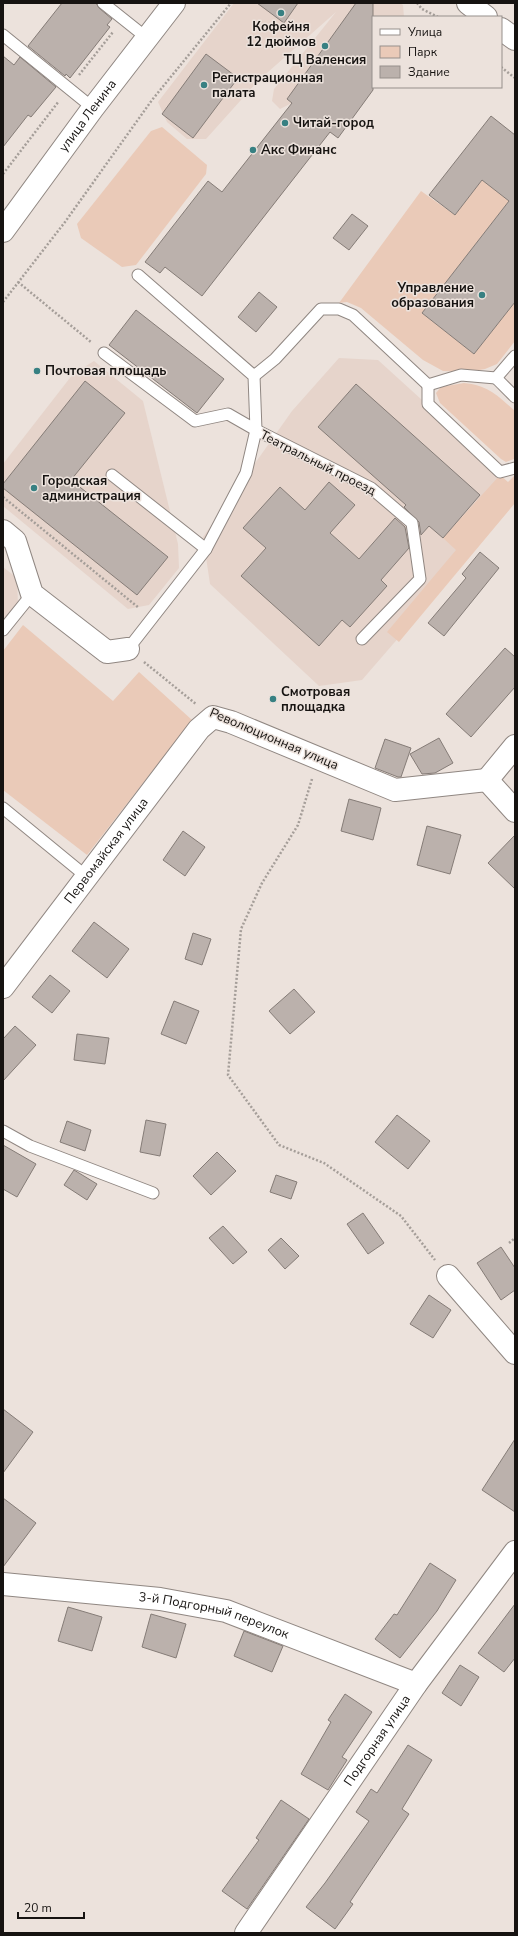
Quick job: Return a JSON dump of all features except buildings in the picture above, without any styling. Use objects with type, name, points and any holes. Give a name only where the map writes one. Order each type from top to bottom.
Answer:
[{"type":"street","name":"улица Ленина","points":[[3,231],[93,108],[174,3]]},
{"type":"street","points":[[468,3],[485,16]]},
{"type":"street","points":[[502,30],[515,39]]},
{"type":"street","points":[[3,531],[15,541],[32,594],[107,652],[128,649]]},
{"type":"street","name":"Революционная улица","points":[[213,717],[231,722],[395,790],[487,780]]},
{"type":"street","name":"Первомайская улица","points":[[3,988],[199,729],[213,717]]},
{"type":"street","points":[[515,746],[487,780],[515,811]]},
{"type":"street","points":[[448,1276],[515,1353]]},
{"type":"street","name":"Подгорная улица","points":[[246,1933],[416,1684],[515,1552]]},
{"type":"street","name":"3-й Подгорный переулок","points":[[3,1584],[160,1599],[226,1611],[416,1684]]},
{"type":"lane","points":[[103,3],[147,38]]},
{"type":"lane","points":[[3,35],[93,108]]},
{"type":"lane","points":[[138,275],[254,376],[256,430]]},
{"type":"lane","points":[[254,376],[275,359],[321,309],[339,309],[353,315],[428,384],[428,404],[500,472],[515,468]]},
{"type":"lane","points":[[104,352],[195,421],[228,414],[256,430]]},
{"type":"lane","points":[[496,378],[515,356]]},
{"type":"lane","points":[[428,384],[461,375],[496,378],[515,397]]},
{"type":"lane","name":"Театральный проезд","points":[[128,649],[206,549],[246,473],[256,430],[371,488],[412,523],[420,579],[362,639]]},
{"type":"lane","points":[[112,475],[206,549]]},
{"type":"lane","points":[[3,630],[32,594]]},
{"type":"lane","points":[[3,808],[87,877]]},
{"type":"lane","points":[[3,1131],[30,1146],[153,1193]]},
{"type":"path","points":[[3,302],[65,222],[152,100],[231,3]]},
{"type":"path","points":[[417,3],[422,9],[436,16]]},
{"type":"path","points":[[502,67],[515,78]]},
{"type":"path","points":[[18,282],[104,352]]},
{"type":"path","points":[[3,497],[152,618]]},
{"type":"path","name":"Революционная улица","points":[[128,649],[213,717]]},
{"type":"path","points":[[319,758],[298,825],[262,882],[241,929],[228,1075],[279,1145],[324,1163],[401,1216],[448,1276]]},
{"type":"path","points":[[509,1243],[515,1238]]},
{"type":"shaded area","points":[[234,3],[400,3],[403,5],[404,16],[372,16],[372,18],[292,103],[280,109],[272,101],[274,89],[336,12],[259,80],[206,139],[187,139],[167,122],[158,102]]},
{"type":"shaded area","points":[[339,358],[378,360],[499,470],[509,510],[362,680],[319,686],[210,584],[203,537],[292,411]]},
{"type":"shaded area","points":[[94,361],[143,401],[178,544],[179,568],[149,605],[128,609],[3,506],[3,464],[73,374]]},
{"type":"shaded area","points":[[3,567],[17,578],[18,605],[3,621]]},
{"type":"green space","points":[[162,127],[207,165],[206,174],[136,265],[122,267],[81,238],[77,224],[151,131]]},
{"type":"green space","points":[[482,180],[509,201],[422,313],[474,354],[515,302],[515,341],[497,364],[485,369],[468,372],[443,371],[423,360],[361,308],[347,302],[339,303],[421,191],[455,215]]},
{"type":"green space","points":[[464,383],[480,386],[492,392],[515,411],[514,459],[506,462],[501,459],[440,403],[436,393],[441,387]]},
{"type":"green space","points":[[500,475],[508,482],[515,475],[515,503],[399,642],[387,632],[456,550],[443,538]]},
{"type":"green space","points":[[23,625],[113,701],[139,672],[192,720],[87,855],[3,790],[3,651]]},
{"type":"place","name":"Кофейня 12 дюймов","points":[[281,13]]},
{"type":"place","name":"ТЦ Валенсия","points":[[325,46]]},
{"type":"place","name":"Регистрационная палата","points":[[204,85]]},
{"type":"place","name":"Читай-город","points":[[285,123]]},
{"type":"place","name":"Акс Финанс","points":[[253,150]]},
{"type":"place","name":"Управление образования","points":[[482,295]]},
{"type":"place","name":"Почтовая площадь","points":[[37,371]]},
{"type":"place","name":"Городская администрация","points":[[34,488]]},
{"type":"place","name":"Смотровая площадка","points":[[273,699]]}]
